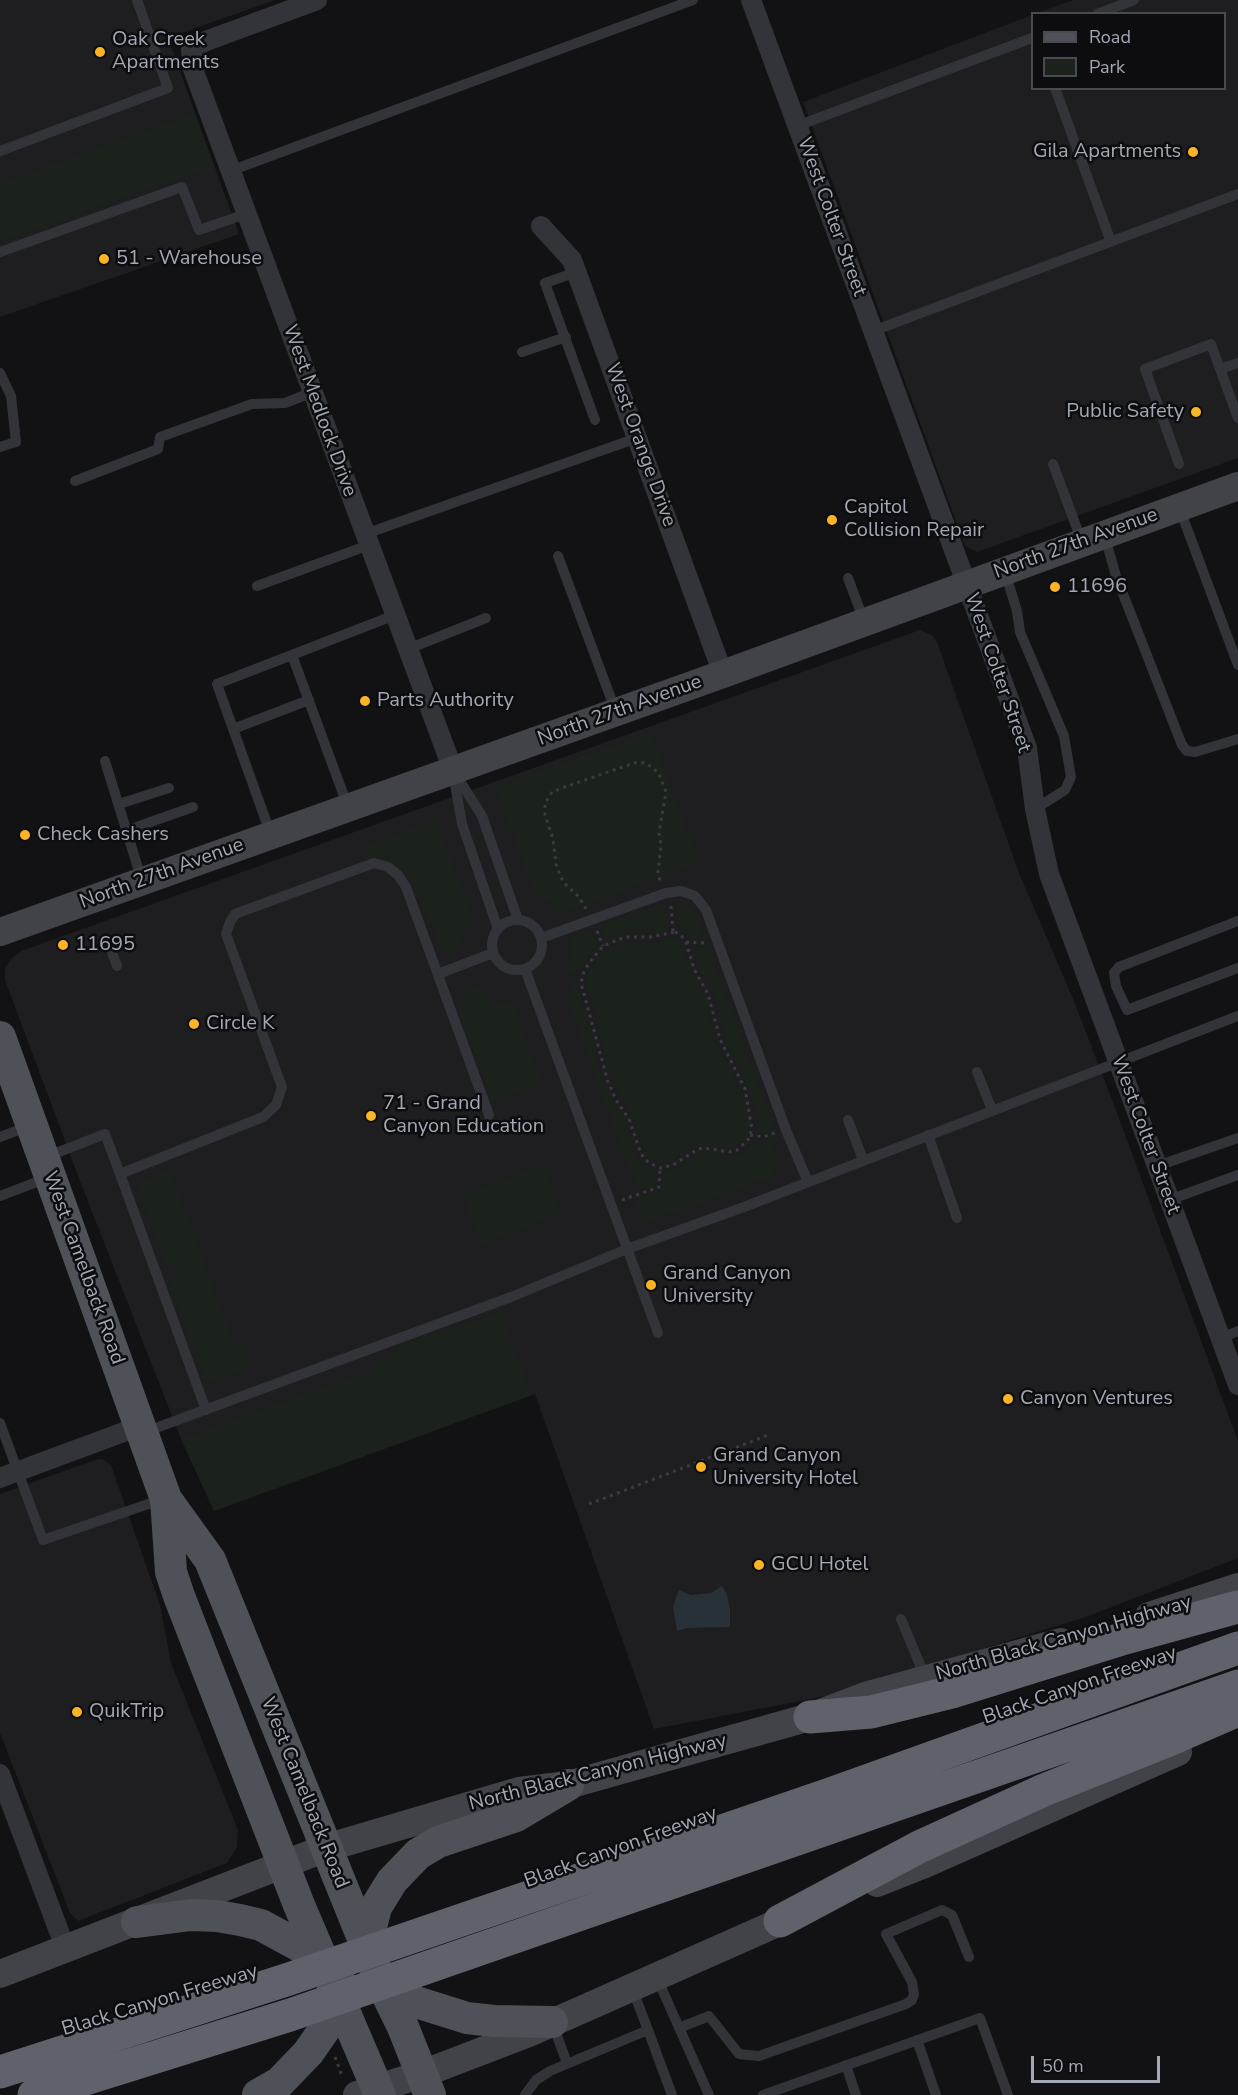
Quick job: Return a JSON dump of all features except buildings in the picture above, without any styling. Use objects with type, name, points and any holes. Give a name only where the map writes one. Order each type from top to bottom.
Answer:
[{"type":"highway","points":[[810,1717],[871,1712],[952,1692],[1125,1638],[1238,1607]]},
{"type":"highway","name":"Black Canyon Freeway","points":[[0,2051],[408,1924],[1238,1630]]},
{"type":"highway","points":[[0,2072],[323,1967],[827,1795],[1238,1648]]},
{"type":"highway","points":[[0,2087],[440,1945],[1238,1664]]},
{"type":"highway","points":[[34,2095],[290,2015],[1238,1686]]},
{"type":"highway","points":[[780,1921],[919,1847],[1044,1790],[1164,1743],[1238,1710]]},
{"type":"main road","name":"North 27th Avenue","points":[[0,932],[723,674],[1238,486]]},
{"type":"main road","name":"West Camelback Road","points":[[0,1037],[166,1499],[210,1560],[342,1886],[352,1969]]},
{"type":"main road","name":"West Camelback Road","points":[[166,1499],[171,1572],[299,1905],[352,1969]]},
{"type":"main road","name":"North Black Canyon Highway","points":[[0,1974],[326,1848],[519,1791],[568,1785],[810,1717],[865,1696],[1120,1625],[1238,1587]]},
{"type":"main road","points":[[568,1785],[516,1816],[438,1842],[418,1854],[392,1881],[376,1907],[352,1969],[324,2030],[333,2050],[364,2089],[426,2084],[552,2022],[780,1921],[925,1864],[1238,1726]]},
{"type":"main road","points":[[137,1922],[191,1915],[240,1920],[261,1925],[416,2002],[438,2010],[466,2018],[552,2022]]},
{"type":"main road","points":[[352,1969],[402,2027],[426,2084]]},
{"type":"main road","points":[[258,2095],[333,2050],[352,1969]]},
{"type":"street","name":"West Medlock Drive","points":[[317,0],[206,41],[191,50],[193,69],[453,770]]},
{"type":"street","name":"West Colter Street","points":[[751,0],[1027,748],[1035,809],[1049,874],[1169,1200],[1229,1334],[1238,1385]]},
{"type":"street","name":"West Orange Drive","points":[[541,226],[572,260],[577,272],[723,674]]},
{"type":"street","points":[[9,1475],[141,1430]]},
{"type":"street","points":[[0,1774],[66,1950]]},
{"type":"lane","points":[[0,151],[168,88],[136,0]]},
{"type":"lane","points":[[231,171],[693,0]]},
{"type":"lane","points":[[1102,12],[1134,0]]},
{"type":"lane","points":[[797,126],[1031,38]]},
{"type":"lane","points":[[1056,90],[1111,242]]},
{"type":"lane","points":[[0,252],[182,187],[199,230],[246,214]]},
{"type":"lane","points":[[873,331],[1238,195]]},
{"type":"lane","points":[[577,272],[545,283],[595,420]]},
{"type":"lane","points":[[522,352],[566,337]]},
{"type":"lane","points":[[1179,465],[1145,369],[1211,344],[1238,418]]},
{"type":"lane","points":[[1220,369],[1238,363]]},
{"type":"lane","points":[[0,373],[11,396],[16,442],[0,447]]},
{"type":"lane","points":[[75,481],[158,449],[160,437],[252,404],[285,403],[313,392]]},
{"type":"lane","points":[[257,586],[367,539],[637,438]]},
{"type":"lane","points":[[1053,464],[1116,576],[1182,745],[1187,751],[1195,752],[1238,738]]},
{"type":"lane","points":[[1179,507],[1238,665]]},
{"type":"lane","points":[[558,556],[616,712]]},
{"type":"lane","points":[[1004,571],[1017,611],[1020,632],[1064,736],[1071,777],[1065,790],[1035,809]]},
{"type":"lane","points":[[848,578],[864,621]]},
{"type":"lane","points":[[271,835],[218,684],[395,615]]},
{"type":"lane","points":[[408,649],[486,618]]},
{"type":"lane","points":[[292,655],[348,807]]},
{"type":"lane","points":[[233,729],[309,700]]},
{"type":"lane","points":[[105,761],[142,881]]},
{"type":"lane","points":[[453,770],[482,816],[518,920]]},
{"type":"lane","points":[[453,770],[462,824],[498,929]]},
{"type":"lane","points":[[119,804],[169,788]]},
{"type":"lane","points":[[128,830],[193,807]]},
{"type":"lane","points":[[120,1174],[263,1117],[276,1105],[282,1087],[226,934],[230,922],[235,914],[374,863],[388,867],[398,875],[406,887],[489,1115]]},
{"type":"lane","points":[[541,938],[666,893],[681,891],[695,896],[706,910],[786,1130],[808,1182]]},
{"type":"lane","points":[[518,920],[532,925],[541,938],[542,946],[537,960],[525,969],[509,969],[501,965],[493,953],[492,943],[498,929],[503,924],[518,920]]},
{"type":"lane","points":[[1238,921],[1119,967],[1114,973],[1116,986],[1127,1010],[1238,968]]},
{"type":"lane","points":[[110,946],[117,966]]},
{"type":"lane","points":[[438,974],[493,953]]},
{"type":"lane","points":[[525,969],[658,1333]]},
{"type":"lane","points":[[141,1430],[206,1410],[511,1297],[627,1249],[808,1182],[1238,1016]]},
{"type":"lane","points":[[977,1072],[992,1110]]},
{"type":"lane","points":[[848,1120],[863,1160]]},
{"type":"lane","points":[[0,1137],[32,1125]]},
{"type":"lane","points":[[0,1196],[105,1134],[206,1410]]},
{"type":"lane","points":[[928,1135],[957,1218]]},
{"type":"lane","points":[[1157,1166],[1238,1138]]},
{"type":"lane","points":[[1169,1200],[1238,1175]]},
{"type":"lane","points":[[0,1423],[9,1475],[43,1540],[166,1499]]},
{"type":"lane","points":[[901,1619],[926,1680]]},
{"type":"lane","points":[[679,2028],[709,2016],[739,2054],[759,2056],[906,2004],[912,2000],[914,1994],[912,1982],[886,1934],[942,1910],[952,1915],[969,1957]]},
{"type":"lane","points":[[644,1981],[679,2028],[709,2095]]},
{"type":"lane","points":[[644,1981],[648,2030],[672,2095]]},
{"type":"lane","points":[[763,2095],[980,2018],[1008,2095]]},
{"type":"lane","points":[[552,2022],[567,2063]]},
{"type":"lane","points":[[525,2095],[536,2080],[567,2063],[648,2030]]},
{"type":"lane","points":[[916,2040],[936,2095]]},
{"type":"lane","points":[[846,2066],[856,2095]]},
{"type":"path","points":[[587,910],[560,875],[556,864],[554,839],[545,815],[545,803],[552,792],[637,762],[645,763],[659,774],[666,792],[659,833],[660,884]]},
{"type":"path","points":[[671,902],[673,932]]},
{"type":"path","points":[[595,928],[603,946]]},
{"type":"path","points":[[673,932],[681,935],[686,942],[694,969],[708,994],[720,1039],[745,1089],[752,1118],[752,1129],[744,1146],[737,1150],[729,1152],[698,1149],[673,1165],[660,1168],[649,1163],[641,1154],[628,1119],[616,1100],[603,1069],[595,1030],[581,983],[589,963],[603,946],[625,937],[650,937],[673,932]]},
{"type":"path","points":[[750,1135],[763,1137],[776,1133]]},
{"type":"path","points":[[621,1201],[659,1187],[660,1168]]},
{"type":"path","points":[[589,1504],[771,1434]]},
{"type":"path","points":[[333,2050],[364,2089]]},
{"type":"shaded area","points":[[0,0],[275,0],[168,38],[239,234],[0,317]]},
{"type":"shaded area","points":[[1073,0],[1238,0],[1238,458],[977,552],[965,546],[803,102],[1031,15],[1031,90],[1226,90],[1226,12],[1040,12]]},
{"type":"shaded area","name":"Grand Canyon University","points":[[920,630],[932,635],[937,642],[1019,873],[1074,1001],[1238,1441],[1238,1558],[1086,1617],[832,1695],[654,1729],[535,1394],[214,1511],[181,1439],[78,1176],[5,980],[5,968],[21,951]]},
{"type":"shaded area","points":[[102,1459],[111,1465],[160,1605],[171,1663],[238,1830],[237,1847],[227,1863],[78,1921],[70,1913],[0,1733],[0,1494]]},
{"type":"shaded area","points":[[722,1586],[730,1609],[730,1627],[687,1628],[677,1631],[673,1607],[679,1590],[691,1595],[711,1593]]},
{"type":"green space","points":[[195,113],[214,166],[0,242],[0,183]]},
{"type":"green space","points":[[650,732],[699,862],[561,914],[553,905],[535,894],[495,787]]},
{"type":"green space","points":[[436,819],[472,917],[466,923],[460,948],[451,953],[442,951],[408,875],[385,861],[369,859],[363,847]]},
{"type":"green space","points":[[675,901],[693,910],[706,940],[688,936],[679,930]]},
{"type":"green space","points":[[666,902],[668,928],[666,931],[604,939],[599,926]]},
{"type":"green space","points":[[591,929],[597,945],[581,968],[564,975],[571,955],[568,938]]},
{"type":"green space","points":[[676,939],[683,945],[692,975],[708,1001],[713,1038],[740,1088],[750,1119],[750,1129],[744,1142],[733,1147],[700,1143],[689,1147],[673,1161],[659,1163],[652,1162],[644,1154],[634,1118],[611,1081],[598,1022],[585,981],[598,959],[608,949],[626,943]]},
{"type":"green space","points":[[693,944],[709,948],[775,1129],[757,1133],[758,1113],[739,1066],[724,1042],[716,999],[698,968]]},
{"type":"green space","points":[[577,978],[579,993],[593,1033],[597,1065],[603,1082],[626,1121],[635,1153],[642,1164],[656,1173],[655,1185],[638,1191],[566,996]]},
{"type":"green space","points":[[480,986],[494,1000],[514,1006],[542,1084],[492,1102],[455,1001],[472,987]]},
{"type":"green space","points":[[772,1139],[778,1166],[770,1177],[644,1223],[635,1200],[662,1189],[665,1172],[679,1167],[701,1151],[733,1156],[741,1154],[751,1146]]},
{"type":"green space","points":[[543,1165],[561,1214],[481,1245],[462,1195]]},
{"type":"green space","points":[[169,1169],[236,1349],[243,1346],[251,1367],[206,1383],[168,1281],[179,1275],[174,1264],[166,1267],[138,1185]]},
{"type":"green space","points":[[501,1312],[511,1335],[505,1340],[504,1345],[509,1351],[515,1352],[532,1395],[214,1511],[181,1439],[372,1370],[406,1343]]},
{"type":"place","name":"Oak Creek Apartments","points":[[100,52]]},
{"type":"place","name":"Gila Apartments","points":[[1193,152]]},
{"type":"place","name":"51 - Warehouse","points":[[104,259]]},
{"type":"place","name":"Public Safety","points":[[1196,412]]},
{"type":"place","name":"Capitol Collision Repair","points":[[832,520]]},
{"type":"place","name":"11696","points":[[1055,587]]},
{"type":"place","name":"Parts Authority","points":[[365,701]]},
{"type":"place","name":"Check Cashers","points":[[25,835]]},
{"type":"place","name":"11695","points":[[63,945]]},
{"type":"place","name":"Circle K","points":[[194,1024]]},
{"type":"place","name":"71 - Grand Canyon Education","points":[[371,1116]]},
{"type":"place","name":"Grand Canyon University","points":[[651,1285]]},
{"type":"place","name":"Canyon Ventures","points":[[1008,1399]]},
{"type":"place","name":"Grand Canyon University Hotel","points":[[701,1467]]},
{"type":"place","name":"GCU Hotel","points":[[759,1565]]},
{"type":"place","name":"QuikTrip","points":[[77,1712]]}]
